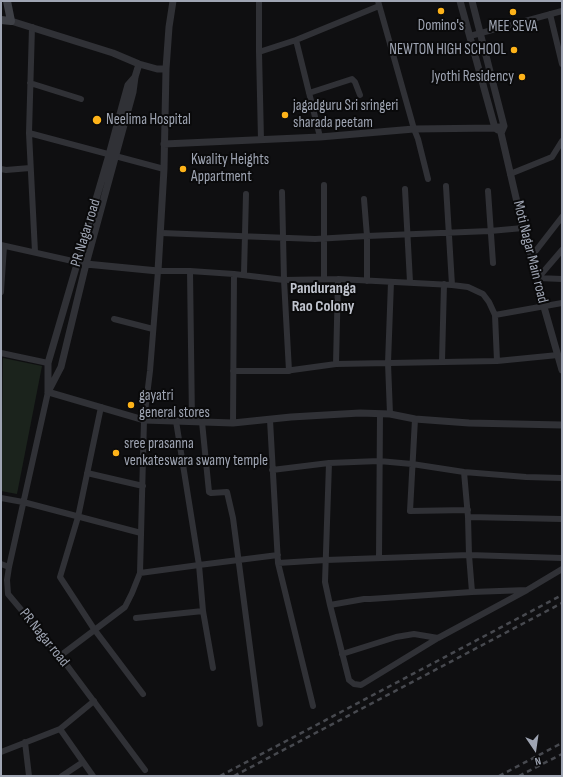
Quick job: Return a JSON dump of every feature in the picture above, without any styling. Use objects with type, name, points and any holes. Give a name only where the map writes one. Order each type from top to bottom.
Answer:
[{"type":"main road","points":[[1,20],[11,21],[7,1]]},
{"type":"street","points":[[60,656],[125,607],[140,573],[144,420],[161,233],[166,69],[169,27],[173,1]]},
{"type":"street","points":[[259,1],[261,140]]},
{"type":"street","points":[[460,1],[495,128],[501,133],[504,126],[472,1]]},
{"type":"street","points":[[259,52],[296,40],[378,4],[428,178]]},
{"type":"street","points":[[470,36],[562,10]]},
{"type":"street","points":[[550,14],[562,64]]},
{"type":"street","points":[[11,21],[113,53],[139,64],[157,69],[166,69]]},
{"type":"street","points":[[32,27],[29,133],[35,252]]},
{"type":"street","points":[[296,40],[320,138]]},
{"type":"street","name":"PR Nagar road","points":[[139,64],[133,92],[77,262],[48,363],[48,392],[7,580],[8,594],[60,656],[145,770]]},
{"type":"street","points":[[309,93],[352,79],[355,82],[360,95]]},
{"type":"street","points":[[30,84],[81,99]]},
{"type":"street","points":[[164,144],[320,138],[414,129],[495,128],[504,126]]},
{"type":"street","points":[[29,133],[164,169]]},
{"type":"street","name":"Moti Nagar Main road","points":[[501,133],[523,228],[538,278],[544,307],[562,370]]},
{"type":"street","points":[[510,174],[552,157],[562,142]]},
{"type":"street","name":"PR Nagar road","points":[[48,392],[61,367],[113,156]]},
{"type":"street","points":[[1,168],[6,170],[30,168]]},
{"type":"street","points":[[324,185],[324,279]]},
{"type":"street","points":[[446,186],[452,285]]},
{"type":"street","points":[[405,189],[410,282]]},
{"type":"street","points":[[488,191],[493,262]]},
{"type":"street","points":[[282,192],[284,280],[289,371]]},
{"type":"street","points":[[244,274],[246,194]]},
{"type":"street","points":[[364,199],[368,281]]},
{"type":"street","points":[[531,257],[562,217]]},
{"type":"street","points":[[161,233],[324,239],[523,228]]},
{"type":"street","points":[[1,292],[2,245],[86,264],[158,271],[244,274],[284,280],[338,279],[444,284],[468,287],[483,294],[489,302],[495,315],[497,361]]},
{"type":"street","points":[[538,278],[562,250]]},
{"type":"street","points":[[190,271],[192,421]]},
{"type":"street","points":[[233,423],[234,274]]},
{"type":"street","points":[[538,278],[561,278]]},
{"type":"street","points":[[336,364],[338,279]]},
{"type":"street","points":[[390,414],[388,363],[391,282]]},
{"type":"street","points":[[442,361],[444,284]]},
{"type":"street","points":[[495,315],[562,303]]},
{"type":"street","points":[[114,319],[153,329]]},
{"type":"street","points":[[1,353],[48,363]]},
{"type":"street","points":[[233,371],[289,371],[336,364],[497,361],[558,355]]},
{"type":"street","points":[[48,392],[144,420],[233,423],[360,413],[390,414],[415,419],[470,423],[562,425]]},
{"type":"street","points":[[101,407],[78,516],[60,577],[94,629],[143,694]]},
{"type":"street","points":[[379,558],[380,414]]},
{"type":"street","points":[[415,419],[410,511],[468,510]]},
{"type":"street","points":[[270,420],[278,563],[313,706]]},
{"type":"street","points":[[176,421],[199,565],[203,611],[213,668]]},
{"type":"street","points":[[202,422],[209,492],[227,492],[233,518],[260,724]]},
{"type":"street","points":[[272,470],[329,463],[379,461],[412,464],[464,472],[526,477],[562,478]]},
{"type":"street","points":[[329,463],[325,582],[348,680],[354,684],[360,685],[438,638],[527,590],[562,569]]},
{"type":"street","points":[[464,472],[468,510],[472,592]]},
{"type":"street","points":[[87,473],[143,486]]},
{"type":"street","points":[[1,498],[23,502],[141,533]]},
{"type":"street","points":[[468,517],[562,519]]},
{"type":"street","points":[[278,563],[469,555],[562,558]]},
{"type":"street","points":[[140,573],[278,556]]},
{"type":"street","points":[[1,564],[9,566]]},
{"type":"street","points":[[330,605],[364,599],[370,600],[472,592],[527,590]]},
{"type":"street","points":[[136,618],[203,611]]},
{"type":"street","points":[[342,654],[396,637],[414,634],[438,638]]},
{"type":"street","points":[[1,752],[60,729],[94,701]]},
{"type":"street","points":[[60,729],[93,776]]},
{"type":"street","points":[[25,742],[29,776]]},
{"type":"street","points":[[62,776],[83,762]]},
{"type":"shaded area","points":[[3,358],[42,366],[17,494],[1,491]]},
{"type":"railway","points":[[220,776],[562,595]]},
{"type":"railway","points":[[234,776],[562,603]]},
{"type":"railway","points":[[499,776],[562,743]]},
{"type":"railway","points":[[519,776],[562,754]]},
{"type":"place","name":"Domino's","points":[[441,11]]},
{"type":"place","name":"MEE SEVA","points":[[513,12]]},
{"type":"place","name":"NEWTON HIGH SCHOOL","points":[[514,50]]},
{"type":"place","name":"Jyothi Residency","points":[[522,77]]},
{"type":"place","name":"jagadguru Sri sringeri sharada peetam","points":[[285,115]]},
{"type":"place","name":"Neelima Hospital","points":[[97,120]]},
{"type":"place","name":"Kwality Heights Appartment","points":[[183,169]]},
{"type":"place","name":"gayatri general stores","points":[[131,405]]},
{"type":"place","name":"sree prasanna venkateswara swamy temple","points":[[116,453]]},
{"type":"district","name":"Panduranga Rao Colony","points":[[323,298]]}]
